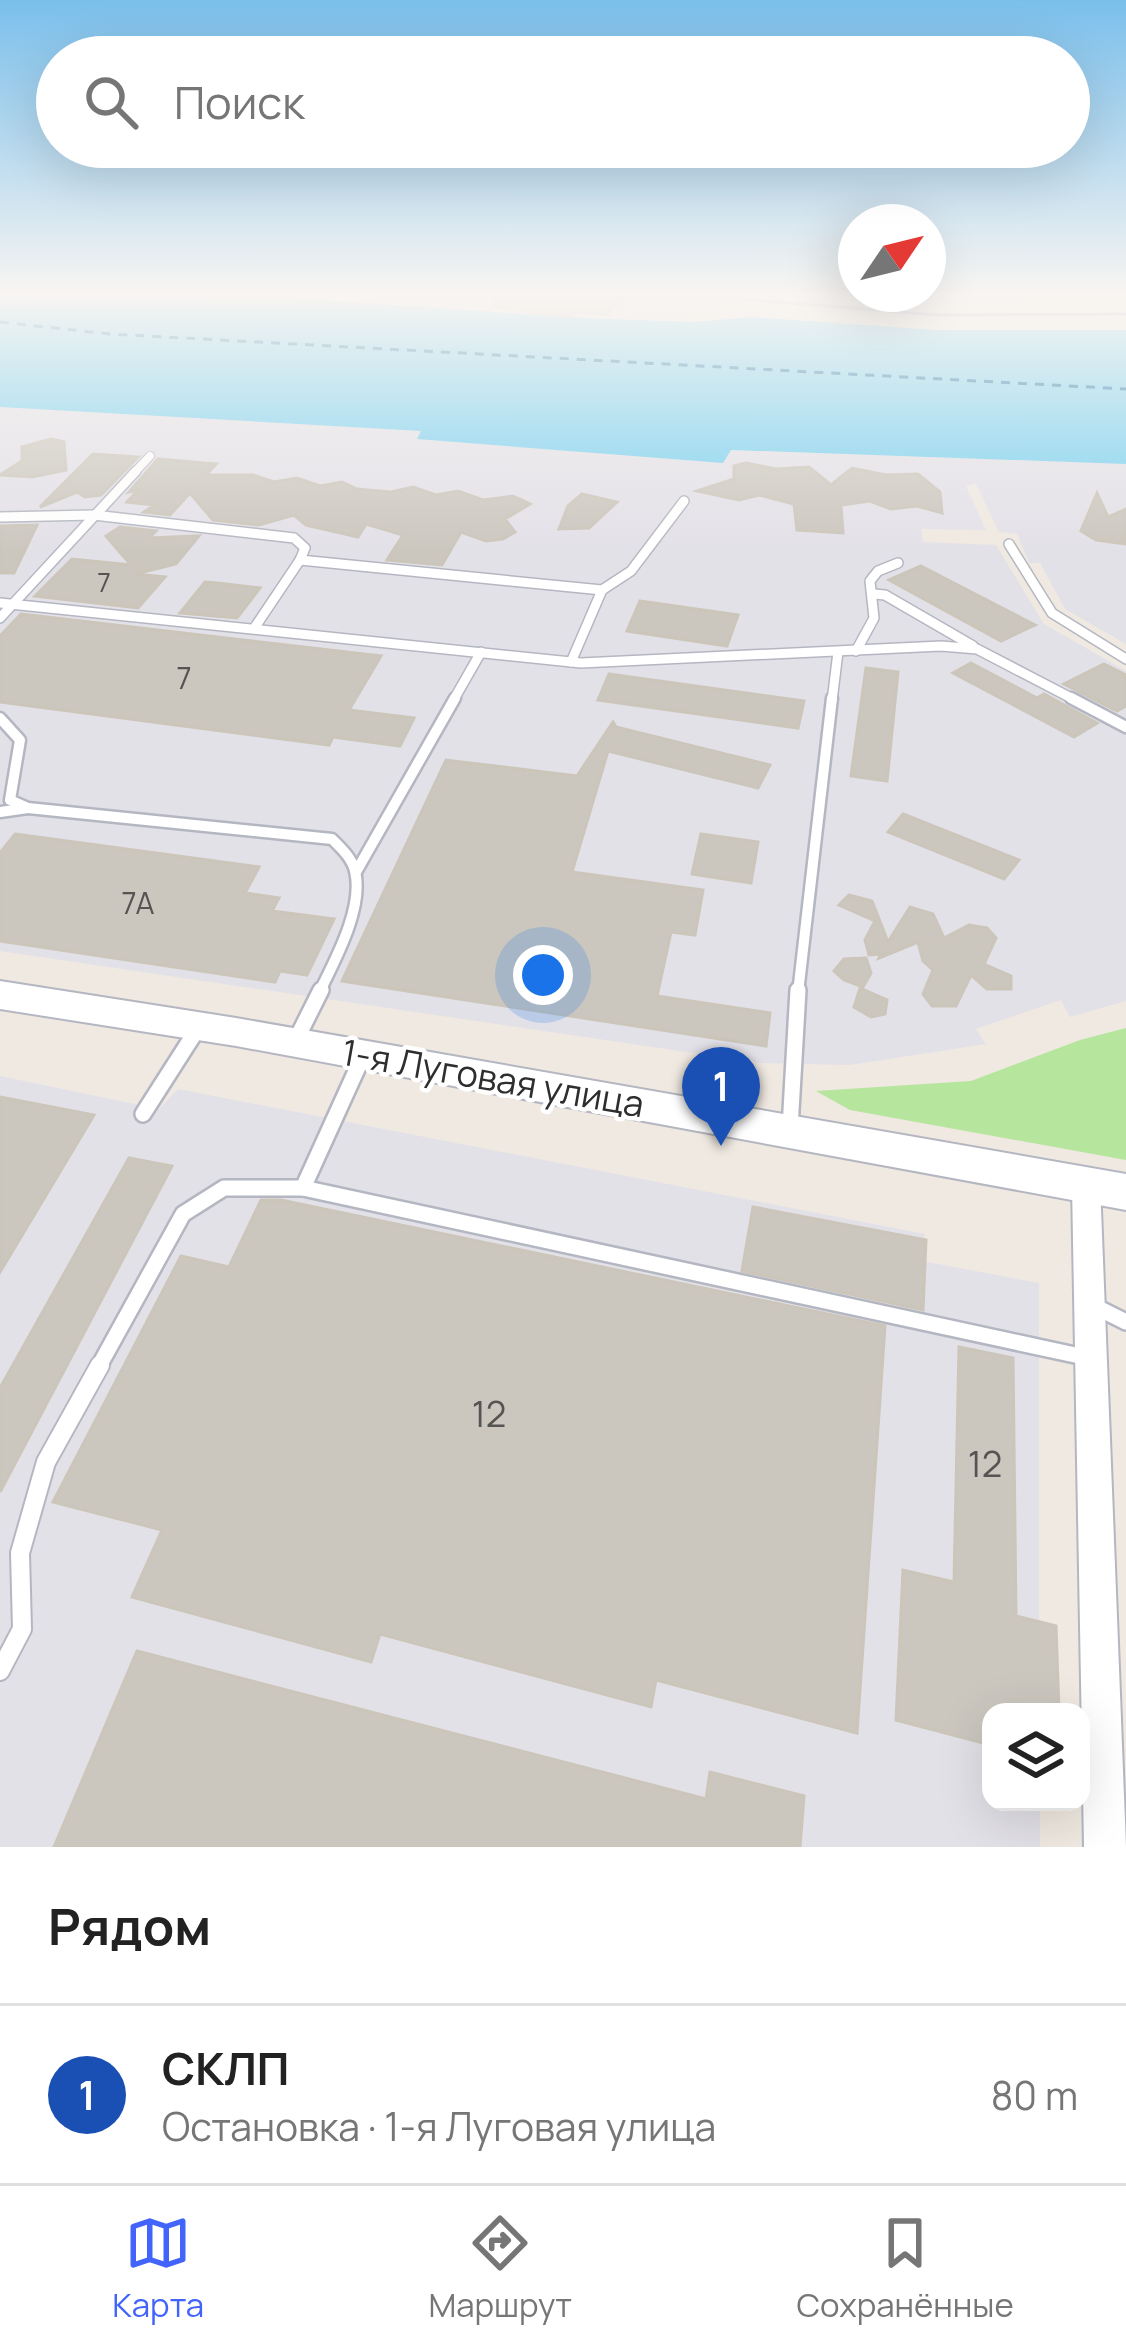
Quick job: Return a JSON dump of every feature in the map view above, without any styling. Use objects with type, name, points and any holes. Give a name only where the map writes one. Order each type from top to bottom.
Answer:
[{"type":"main road","name":"1-я Луговая улица","points":[[0,995],[295,1042],[1106,1188]]},
{"type":"street","points":[[1105,1847],[1089,1304],[1106,1188]]},
{"type":"lane","points":[[0,617],[6,603],[150,455]]},
{"type":"lane","points":[[571,662],[602,590],[632,571],[684,501]]},
{"type":"lane","points":[[0,517],[94,515],[284,534],[304,548],[255,627]]},
{"type":"lane","points":[[1009,544],[1052,613],[1126,659]]},
{"type":"lane","points":[[300,560],[602,590]]},
{"type":"lane","points":[[855,652],[870,636],[877,616],[870,581],[878,571],[898,563]]},
{"type":"lane","points":[[874,594],[1126,727]]},
{"type":"lane","points":[[6,603],[571,662],[976,649]]},
{"type":"lane","points":[[295,1042],[314,1009],[352,914],[356,872],[482,652]]},
{"type":"lane","points":[[790,1131],[800,950],[838,652]]},
{"type":"lane","points":[[0,718],[20,740],[10,800],[28,808]]},
{"type":"lane","points":[[0,812],[28,808],[332,839],[356,872]]},
{"type":"lane","points":[[143,1114],[199,1028]]},
{"type":"lane","points":[[303,1188],[364,1055]]},
{"type":"lane","points":[[0,1671],[22,1629],[20,1553],[46,1462],[183,1214],[224,1188],[303,1188],[1091,1358]]},
{"type":"lane","points":[[1089,1304],[1126,1322]]},
{"type":"shaded area","points":[[0,407],[423,431],[418,438],[722,463],[730,450],[1126,464],[1126,644],[1065,609],[1040,563],[1029,563],[1017,534],[999,532],[976,484],[966,486],[986,530],[921,529],[923,542],[996,545],[1044,624],[1126,671],[1126,1001],[1070,1017],[1061,1000],[976,1029],[986,1044],[850,1065],[762,1063],[0,951]]},
{"type":"shaded area","points":[[0,1076],[159,1109],[178,1089],[925,1234],[922,1261],[1039,1283],[1039,1703],[982,1703],[982,1811],[1040,1811],[1040,1847],[0,1847]]},
{"type":"green space","points":[[1126,1028],[1126,1160],[850,1110],[816,1091],[971,1081]]},
{"type":"water","points":[[0,382],[1126,382],[1126,464],[731,450],[723,463],[417,439],[421,431],[0,407]]},
{"type":"building","points":[[51,439],[64,442],[66,470],[32,477],[0,475],[22,461],[22,447]]},
{"type":"building","points":[[93,454],[138,457],[101,495],[85,497],[77,492],[40,507]]},
{"type":"building","points":[[158,459],[216,464],[206,475],[253,475],[274,482],[297,478],[320,486],[342,482],[357,489],[391,492],[413,487],[436,495],[458,491],[483,500],[513,496],[530,504],[505,519],[515,532],[503,539],[486,541],[461,532],[442,565],[387,560],[403,535],[366,524],[358,537],[306,525],[294,515],[259,525],[213,520],[190,493],[170,515],[144,512],[155,505],[127,502],[138,490],[129,492]]},
{"type":"building","points":[[746,463],[776,469],[809,467],[831,485],[852,468],[886,475],[918,474],[940,492],[942,513],[917,506],[891,509],[870,501],[841,505],[843,533],[797,530],[794,504],[759,495],[739,500],[697,491],[734,479],[734,466]]},
{"type":"building","points":[[1097,493],[1108,517],[1126,509],[1126,544],[1096,540],[1081,531]]},
{"type":"building","points":[[582,494],[617,502],[589,528],[559,529],[568,506]]},
{"type":"building","points":[[37,525],[14,573],[0,573],[0,526]]},
{"type":"building","points":[[120,527],[156,531],[149,538],[199,536],[176,564],[135,574],[165,577],[138,608],[35,596],[72,559],[131,565],[106,536]]},
{"type":"building","points":[[921,566],[1035,625],[1001,641],[889,580]]},
{"type":"building","points":[[205,582],[260,588],[237,618],[180,613]]},
{"type":"building","points":[[640,601],[738,615],[727,646],[627,631]]},
{"type":"building","points":[[21,614],[381,656],[349,710],[414,718],[400,746],[333,737],[329,745],[0,702],[0,636]]},
{"type":"building","points":[[971,663],[1097,723],[1074,737],[953,673]]},
{"type":"building","points":[[1104,664],[1126,675],[1126,706],[1117,711],[1064,684]]},
{"type":"building","points":[[866,668],[898,672],[887,781],[851,776]]},
{"type":"building","points":[[609,674],[804,701],[798,728],[598,700]]},
{"type":"building","points":[[613,722],[616,727],[770,765],[758,788],[608,751],[572,872],[703,890],[695,935],[671,932],[657,996],[770,1013],[766,1046],[342,981],[446,760],[577,776]]},
{"type":"building","points":[[903,814],[1019,860],[1004,879],[888,832]]},
{"type":"building","points":[[15,834],[259,867],[245,893],[279,898],[272,911],[334,919],[307,975],[280,971],[275,982],[0,941],[0,853]]},
{"type":"building","points":[[701,834],[758,842],[751,883],[692,874]]},
{"type":"building","points":[[849,895],[872,901],[888,942],[910,907],[933,914],[944,938],[969,925],[987,928],[996,938],[984,964],[1011,976],[1011,989],[987,989],[971,975],[956,1006],[932,1006],[923,994],[933,970],[923,961],[918,942],[879,958],[881,954],[869,955],[865,940],[875,921],[839,905]]},
{"type":"building","points":[[866,958],[871,973],[863,987],[834,971],[844,959]]},
{"type":"building","points":[[860,988],[887,1000],[885,1014],[871,1017],[854,1007]]},
{"type":"building","points":[[0,1097],[94,1115],[0,1272]]},
{"type":"building","points":[[129,1158],[172,1166],[0,1492],[0,1388]]},
{"type":"building","points":[[261,1200],[281,1200],[885,1326],[857,1733],[656,1680],[651,1707],[380,1634],[371,1662],[132,1597],[162,1530],[53,1502],[181,1256],[229,1267]]},
{"type":"building","points":[[753,1207],[926,1240],[923,1310],[742,1271]]},
{"type":"building","points":[[959,1347],[1013,1358],[1016,1616],[1056,1626],[1059,1703],[982,1703],[982,1743],[896,1720],[903,1570],[954,1582]]},
{"type":"building","points":[[137,1651],[706,1799],[710,1772],[804,1796],[800,1847],[54,1847]]},
{"type":"ferry route","points":[[1000,382],[1126,389]]},
{"type":"place","name":"СКЛП","points":[[721,1146]]}]
